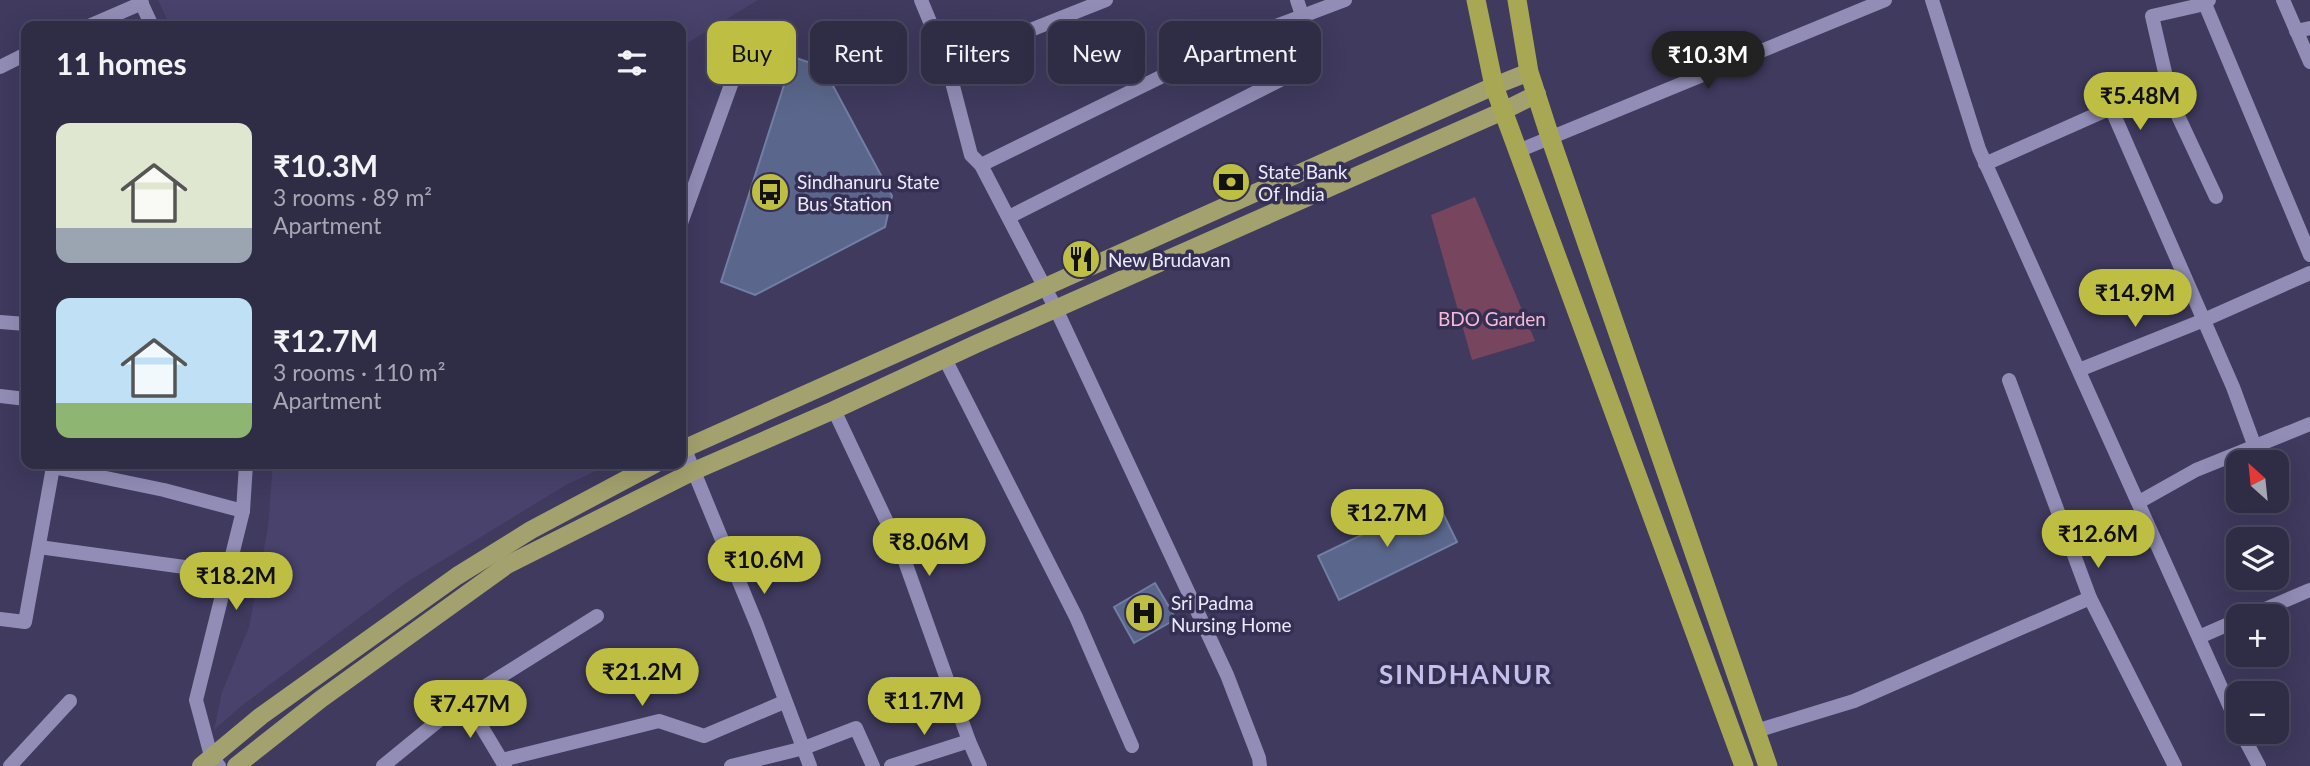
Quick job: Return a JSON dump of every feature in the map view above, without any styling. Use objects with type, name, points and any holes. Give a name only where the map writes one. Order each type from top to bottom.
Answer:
[{"type":"highway","points":[[1476,0],[1494,86],[1744,766]]},
{"type":"highway","points":[[1517,0],[1529,72],[1550,138],[1768,766]]},
{"type":"main road","points":[[686,444],[1529,72]]},
{"type":"main road","points":[[236,766],[321,699],[507,565],[694,471],[1536,94]]},
{"type":"main road","points":[[211,763],[261,716],[457,576],[531,530],[646,469]]},
{"type":"street","points":[[921,0],[930,21]]},
{"type":"street","points":[[1034,29],[1106,0]]},
{"type":"street","points":[[1009,217],[1306,67],[1302,15],[1297,0]]},
{"type":"street","points":[[981,165],[1228,44],[1345,0]]},
{"type":"street","points":[[1518,151],[1885,0]]},
{"type":"street","points":[[1932,0],[1985,164],[2226,698]]},
{"type":"street","points":[[2283,0],[2303,29],[2310,62]]},
{"type":"street","points":[[99,21],[141,1],[150,21]]},
{"type":"street","points":[[2216,197],[2170,94],[2151,16],[2207,2],[2310,255]]},
{"type":"street","points":[[0,66],[21,56]]},
{"type":"street","points":[[686,209],[731,84]]},
{"type":"street","points":[[952,84],[971,155],[981,165],[1056,309],[1227,675],[1260,766]]},
{"type":"street","points":[[1985,164],[2111,108],[2233,387],[2255,447]]},
{"type":"street","points":[[2079,370],[2204,320],[2310,273]]},
{"type":"street","points":[[0,322],[21,324]]},
{"type":"street","points":[[945,359],[1076,617],[1132,746]]},
{"type":"street","points":[[2009,380],[2090,598],[2175,766]]},
{"type":"street","points":[[0,396],[21,399]]},
{"type":"street","points":[[834,410],[903,556],[968,741],[980,766]]},
{"type":"street","points":[[2139,502],[2196,470],[2310,424]]},
{"type":"street","points":[[686,454],[757,625],[810,766]]},
{"type":"street","points":[[0,619],[24,622],[52,469]]},
{"type":"street","points":[[67,469],[164,490],[243,511]]},
{"type":"street","points":[[211,763],[196,700],[243,511],[246,469]]},
{"type":"street","points":[[39,547],[228,573]]},
{"type":"street","points":[[2277,604],[2310,590]]},
{"type":"street","points":[[1756,731],[1854,701],[2090,598]]},
{"type":"street","points":[[383,766],[465,699],[597,616]]},
{"type":"street","points":[[2199,637],[2226,625]]},
{"type":"street","points":[[465,699],[503,763],[659,721],[704,736],[784,702]]},
{"type":"street","points":[[10,766],[70,701]]},
{"type":"street","points":[[732,766],[804,748],[856,728],[873,766]]},
{"type":"street","points":[[891,766],[968,741]]},
{"type":"street","points":[[2247,744],[2259,766]]},
{"type":"shaded area","points":[[158,0],[758,0],[723,21],[707,21],[707,31],[686,43],[686,21],[168,21]]},
{"type":"shaded area","points":[[273,469],[600,469],[566,485],[407,582],[240,707],[214,730],[222,692],[249,627],[268,527]]},
{"type":"green space","name":"BDO Garden","points":[[1475,197],[1535,341],[1472,360],[1431,215]]},
{"type":"building","points":[[796,58],[810,63],[810,84],[832,84],[892,196],[885,227],[755,295],[721,282],[784,84],[796,84]]},
{"type":"building","points":[[1436,499],[1457,542],[1339,600],[1318,556]]},
{"type":"building","points":[[1155,583],[1176,619],[1134,643],[1114,607]]},
{"type":"place","name":"State Bank Of India","points":[[1231,182]]},
{"type":"place","name":"Sindhanuru State Bus Station","points":[[770,192]]},
{"type":"place","name":"New Brudavan","points":[[1081,259]]},
{"type":"place","name":"Sri Padma Nursing Home","points":[[1144,613]]},
{"type":"district","name":"SINDHANUR","points":[[1466,674]]}]
